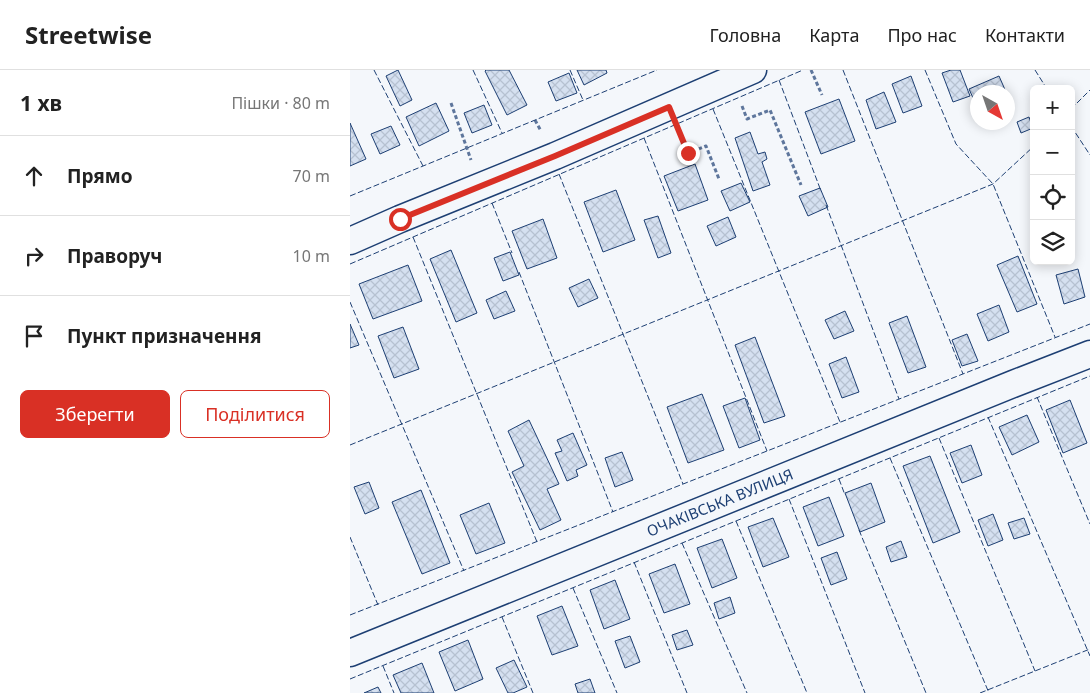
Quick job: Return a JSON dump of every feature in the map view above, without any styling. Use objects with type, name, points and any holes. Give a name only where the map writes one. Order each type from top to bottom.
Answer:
[{"type":"street","points":[[350,241],[741,75]]},
{"type":"street","name":"ОЧАКІВСЬКА ВУЛИЦЯ","points":[[350,654],[1090,354]]},
{"type":"path","points":[[812,70],[822,95]]},
{"type":"path","points":[[741,75],[748,119],[770,110],[801,185]]},
{"type":"path","points":[[451,103],[480,186]]},
{"type":"path","points":[[669,107],[688,153],[706,146],[719,179]]},
{"type":"building","points":[[398,70],[412,100],[400,106],[386,76]]},
{"type":"building","points":[[486,70],[509,70],[527,105],[507,115]]},
{"type":"building","points":[[577,70],[606,70],[607,73],[584,85]]},
{"type":"building","points":[[960,70],[970,96],[953,102],[942,73]]},
{"type":"building","points":[[569,73],[577,93],[556,101],[548,82]]},
{"type":"building","points":[[911,76],[922,106],[903,113],[892,84]]},
{"type":"building","points":[[999,76],[1003,85],[978,85]]},
{"type":"building","points":[[884,92],[896,122],[876,129],[866,100]]},
{"type":"building","points":[[839,99],[855,141],[821,154],[805,112]]},
{"type":"building","points":[[436,103],[449,131],[419,146],[406,117]]},
{"type":"building","points":[[484,105],[492,125],[472,133],[464,113]]},
{"type":"building","points":[[1029,117],[1030,129],[1021,133],[1017,122]]},
{"type":"building","points":[[350,123],[366,159],[350,166]]},
{"type":"building","points":[[391,126],[400,145],[380,154],[371,134]]},
{"type":"building","points":[[750,132],[758,154],[765,152],[767,159],[762,162],[770,185],[753,191],[735,138]]},
{"type":"building","points":[[695,164],[708,200],[678,211],[664,176]]},
{"type":"building","points":[[741,183],[750,202],[730,211],[721,191]]},
{"type":"building","points":[[820,188],[828,207],[808,216],[799,196]]},
{"type":"building","points":[[616,190],[635,240],[603,252],[584,202]]},
{"type":"building","points":[[658,216],[671,253],[658,258],[644,220]]},
{"type":"building","points":[[728,217],[736,237],[716,246],[707,226]]},
{"type":"building","points":[[543,219],[557,258],[527,269],[512,231]]},
{"type":"building","points":[[451,250],[477,313],[456,322],[430,259]]},
{"type":"building","points":[[510,252],[519,275],[503,281],[494,258]]},
{"type":"building","points":[[1018,256],[1037,304],[1017,312],[997,265]]},
{"type":"building","points":[[408,265],[422,301],[373,319],[359,284]]},
{"type":"building","points":[[1078,269],[1085,297],[1064,304],[1056,275]]},
{"type":"building","points":[[589,279],[598,298],[578,307],[569,288]]},
{"type":"building","points":[[506,291],[515,311],[494,319],[486,300]]},
{"type":"building","points":[[999,305],[1009,332],[988,341],[977,314]]},
{"type":"building","points":[[845,311],[854,331],[834,339],[825,320]]},
{"type":"building","points":[[907,316],[926,367],[908,373],[889,323]]},
{"type":"building","points":[[350,324],[359,345],[350,348]]},
{"type":"building","points":[[403,327],[419,369],[394,378],[378,336]]},
{"type":"building","points":[[967,334],[978,361],[962,366],[952,340]]},
{"type":"building","points":[[755,337],[785,416],[764,423],[735,345]]},
{"type":"building","points":[[846,357],[859,392],[842,398],[829,364]]},
{"type":"building","points":[[702,394],[724,450],[688,463],[667,407]]},
{"type":"building","points":[[745,398],[760,440],[739,448],[723,406]]},
{"type":"building","points":[[1070,400],[1087,443],[1063,453],[1046,410]]},
{"type":"building","points":[[1027,415],[1039,442],[1012,455],[999,427]]},
{"type":"building","points":[[529,420],[559,484],[547,489],[561,520],[540,530],[512,472],[524,466],[508,431]]},
{"type":"building","points":[[573,433],[587,465],[576,470],[578,476],[567,481],[555,453],[562,451],[557,440]]},
{"type":"building","points":[[971,445],[982,475],[962,483],[950,453]]},
{"type":"building","points":[[622,452],[633,480],[615,487],[605,458]]},
{"type":"building","points":[[930,456],[960,532],[933,543],[903,466]]},
{"type":"building","points":[[369,482],[379,508],[365,514],[354,487]]},
{"type":"building","points":[[871,483],[885,522],[860,532],[845,493]]},
{"type":"building","points":[[421,490],[450,563],[422,574],[392,502]]},
{"type":"building","points":[[829,497],[844,536],[818,546],[803,507]]},
{"type":"building","points":[[489,503],[505,543],[476,554],[460,515]]},
{"type":"building","points":[[993,514],[1003,540],[988,546],[978,520]]},
{"type":"building","points":[[773,518],[789,557],[763,567],[748,527]]},
{"type":"building","points":[[1024,518],[1030,534],[1014,539],[1008,523]]},
{"type":"building","points":[[722,539],[737,578],[712,588],[697,548]]},
{"type":"building","points":[[901,541],[907,557],[891,562],[886,547]]},
{"type":"building","points":[[837,552],[847,579],[831,585],[821,558]]},
{"type":"building","points":[[675,564],[690,604],[664,613],[649,574]]},
{"type":"building","points":[[615,580],[630,619],[604,629],[590,590]]},
{"type":"building","points":[[730,597],[735,613],[719,619],[714,603]]},
{"type":"building","points":[[562,606],[578,646],[552,655],[537,616]]},
{"type":"building","points":[[687,630],[693,645],[677,650],[672,635]]},
{"type":"building","points":[[630,636],[640,662],[625,668],[615,641]]},
{"type":"building","points":[[468,640],[483,679],[455,691],[439,652]]},
{"type":"building","points":[[514,660],[527,687],[513,693],[508,693],[496,668]]},
{"type":"building","points":[[422,663],[434,693],[401,693],[393,675]]},
{"type":"building","points":[[590,679],[595,693],[578,693],[575,684]]},
{"type":"building","points":[[378,687],[381,693],[364,693]]},
{"type":"fence","points":[[374,70],[423,166]]},
{"type":"fence","points":[[473,70],[502,133]]},
{"type":"fence","points":[[570,70],[583,100]]},
{"type":"fence","points":[[350,196],[657,70]]},
{"type":"fence","points":[[350,264],[803,70]]},
{"type":"fence","points":[[843,70],[963,374]]},
{"type":"fence","points":[[925,70],[956,144],[993,184],[1055,337]]},
{"type":"fence","points":[[1035,70],[1044,85]]},
{"type":"fence","points":[[779,80],[821,191]]},
{"type":"fence","points":[[1075,105],[1090,90]]},
{"type":"fence","points":[[713,109],[840,422]]},
{"type":"fence","points":[[1074,130],[1090,155]]},
{"type":"fence","points":[[644,138],[767,451]]},
{"type":"fence","points":[[350,445],[993,184],[1030,150]]},
{"type":"fence","points":[[559,174],[683,484]]},
{"type":"fence","points":[[492,203],[512,253]]},
{"type":"fence","points":[[826,205],[899,399]]},
{"type":"fence","points":[[413,237],[537,542]]},
{"type":"fence","points":[[519,272],[613,512]]},
{"type":"fence","points":[[350,302],[464,571]]},
{"type":"fence","points":[[350,615],[1090,324]]},
{"type":"fence","points":[[350,679],[1090,376]]},
{"type":"fence","points":[[1037,397],[1090,524]]},
{"type":"fence","points":[[988,417],[1090,656]]},
{"type":"fence","points":[[939,438],[1035,671]]},
{"type":"fence","points":[[890,458],[989,693]]},
{"type":"fence","points":[[839,479],[845,495]]},
{"type":"fence","points":[[789,499],[865,693]]},
{"type":"fence","points":[[736,521],[807,693]]},
{"type":"fence","points":[[859,530],[926,693]]},
{"type":"fence","points":[[350,537],[378,605]]},
{"type":"fence","points":[[682,543],[747,693]]},
{"type":"fence","points":[[634,562],[687,693]]},
{"type":"fence","points":[[573,588],[617,693]]},
{"type":"fence","points":[[502,617],[533,693]]},
{"type":"fence","points":[[980,693],[1090,649]]},
{"type":"fence","points":[[383,666],[394,693]]},
{"type":"route","points":[[400,219],[669,107],[688,153]]}]
